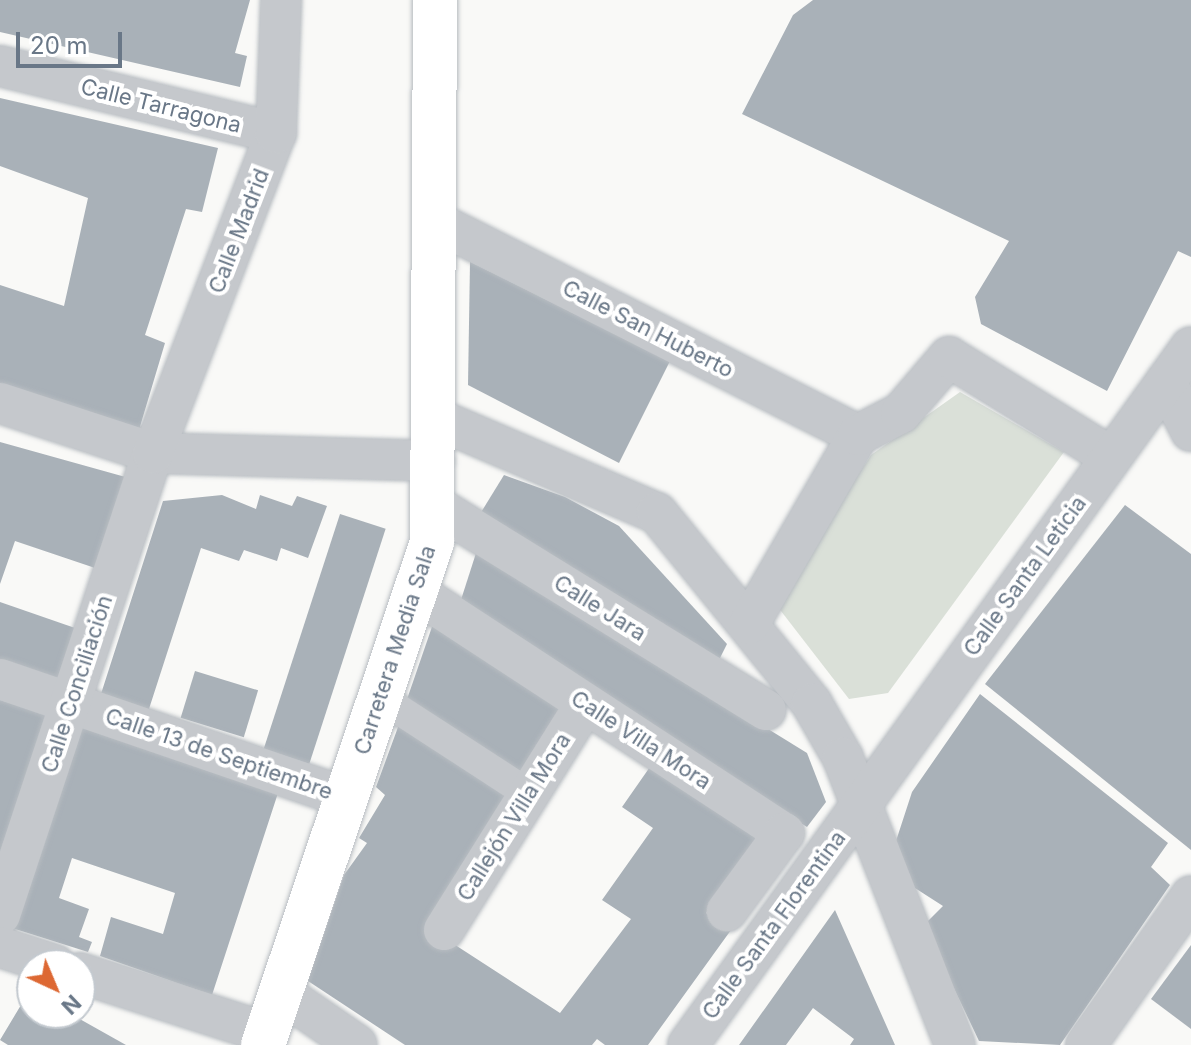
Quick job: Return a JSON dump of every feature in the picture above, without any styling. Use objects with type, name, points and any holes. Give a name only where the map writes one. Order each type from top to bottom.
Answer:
[{"type":"main road","name":"Carretera Media Sala","points":[[265,1039],[432,542],[438,223],[435,0]]},
{"type":"street","name":"Calle Madrid","points":[[153,453],[276,133],[281,0]]},
{"type":"street","name":"Calle Tarragona","points":[[0,66],[276,133]]},
{"type":"street","name":"Calle San Huberto","points":[[438,223],[858,435]]},
{"type":"street","name":"Calle Santa Leticia","points":[[859,805],[1191,347]]},
{"type":"street","points":[[749,624],[858,435],[901,413],[949,357],[1111,457]]},
{"type":"street","points":[[1166,382],[1191,431]]},
{"type":"street","points":[[0,403],[153,453],[435,461]]},
{"type":"street","points":[[435,418],[657,513],[812,704],[843,758],[955,1045]]},
{"type":"street","name":"Calle Conciliación","points":[[0,915],[153,453]]},
{"type":"street","name":"Calle Jara","points":[[434,505],[766,710]]},
{"type":"street","name":"Calle Villa Mora","points":[[417,593],[784,833],[727,911]]},
{"type":"street","name":"Calle 13 de Septiembre","points":[[0,679],[347,798]]},
{"type":"street","points":[[381,698],[529,794]]},
{"type":"street","name":"Callejón Villa Mora","points":[[444,930],[585,704]]},
{"type":"street","name":"Calle Santa Florentina","points":[[688,1045],[859,805]]},
{"type":"street","points":[[1086,1045],[1191,896]]},
{"type":"street","points":[[96,979],[265,1039]]},
{"type":"street","points":[[280,992],[357,1045]]},
{"type":"shaded area","points":[[960,392],[1064,452],[888,693],[849,699],[774,602],[871,455]]},
{"type":"building","points":[[0,0],[250,0],[235,53],[247,56],[240,87],[0,32]]},
{"type":"building","points":[[813,0],[1191,0],[1191,257],[1178,251],[1107,391],[981,324],[975,297],[1009,241],[742,114],[793,15]]},
{"type":"building","points":[[0,98],[218,148],[202,212],[186,209],[145,335],[165,343],[139,430],[0,383],[0,285],[64,306],[88,198],[0,166]]},
{"type":"building","points":[[470,262],[670,361],[619,463],[468,385]]},
{"type":"building","points":[[0,442],[129,478],[98,569],[15,541],[0,584]]},
{"type":"building","points":[[504,475],[565,497],[619,526],[727,644],[719,660],[480,514]]},
{"type":"building","points":[[222,495],[256,509],[260,495],[292,506],[297,496],[327,506],[308,558],[281,548],[277,561],[244,550],[239,561],[201,548],[148,712],[100,697],[163,501]]},
{"type":"building","points":[[1125,505],[1191,554],[1191,850],[985,684]]},
{"type":"building","points":[[340,514],[386,529],[309,764],[264,749]]},
{"type":"building","points":[[477,550],[807,753],[826,802],[807,827],[459,606]]},
{"type":"building","points":[[0,602],[75,628],[57,681],[0,662]]},
{"type":"building","points":[[434,621],[567,701],[521,777],[405,705]]},
{"type":"building","points":[[195,671],[258,690],[244,737],[181,718]]},
{"type":"building","points":[[980,694],[1168,843],[1151,867],[1170,885],[1060,1045],[979,1041],[924,925],[943,906],[904,881],[896,841],[912,792]]},
{"type":"building","points":[[0,700],[47,715],[0,855]]},
{"type":"building","points":[[401,719],[513,790],[429,928],[560,1013],[631,919],[602,900],[653,828],[622,807],[652,764],[763,833],[706,913],[731,930],[648,1045],[605,1045],[597,1039],[592,1045],[405,1045],[308,981],[344,875],[367,843],[359,838],[385,795],[376,787]]},
{"type":"building","points":[[77,726],[278,793],[212,995],[100,956],[111,917],[163,934],[175,893],[72,858],[59,898],[89,909],[79,937],[92,942],[89,949],[78,949],[12,928]]},
{"type":"building","points":[[835,910],[895,1045],[850,1045],[854,1039],[813,1008],[786,1045],[739,1045]]},
{"type":"building","points":[[1191,945],[1191,1029],[1151,999]]},
{"type":"building","points":[[16,1013],[16,1029],[96,1028],[126,1045],[8,1045],[0,1040]]}]
